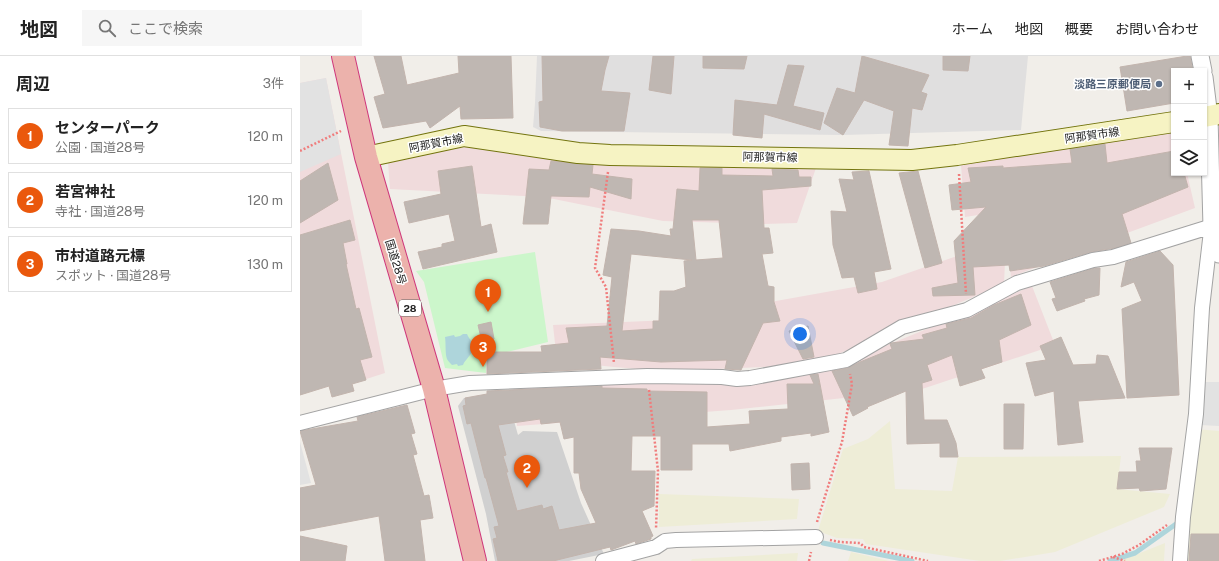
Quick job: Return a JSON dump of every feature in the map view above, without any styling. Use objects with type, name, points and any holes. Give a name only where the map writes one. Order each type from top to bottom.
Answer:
[{"type":"highway","name":"国道28号","points":[[343,56],[366,157],[434,389],[475,561]]},
{"type":"main road","name":"阿那賀市線","points":[[366,157],[464,136],[578,153],[610,155],[912,160],[957,155],[1171,122]]},
{"type":"street","points":[[1200,56],[1202,68]]},
{"type":"street","points":[[1207,94],[1211,116],[1215,225],[1219,254]]},
{"type":"street","points":[[300,423],[434,389],[470,383],[648,376],[722,377],[737,379],[750,378],[846,360],[902,327],[967,310],[1017,283],[1093,260],[1113,257],[1215,225]]},
{"type":"street","points":[[1180,561],[1183,517],[1195,429],[1202,308],[1215,225]]},
{"type":"street","points":[[604,561],[676,540],[816,537]]},
{"type":"path","points":[[300,151],[357,122]]},
{"type":"path","points":[[610,155],[596,268],[606,287],[615,378]]},
{"type":"path","points":[[957,155],[967,310]]},
{"type":"path","points":[[846,360],[852,384],[842,442],[815,526],[816,537],[840,542],[860,543],[864,547],[928,561]]},
{"type":"path","points":[[648,376],[658,471],[656,547]]},
{"type":"path","points":[[1099,561],[1122,554],[1139,545],[1175,519],[1183,517]]},
{"type":"path","points":[[1113,557],[1126,561]]},
{"type":"shaded area","points":[[537,56],[1028,56],[1021,130],[843,135],[541,131],[533,127]]},
{"type":"shaded area","points":[[326,78],[385,373],[332,390],[300,321],[300,83]]},
{"type":"shaded area","points":[[326,78],[341,154],[300,172],[300,83]]},
{"type":"shaded area","points":[[1171,130],[1171,176],[1188,176],[1195,208],[1011,277],[1004,211],[965,217],[961,165]]},
{"type":"shaded area","points":[[463,146],[607,162],[816,168],[797,223],[764,224],[663,221],[544,197],[390,189],[388,162]]},
{"type":"shaded area","points":[[1006,239],[1004,284],[812,365],[665,371],[557,361],[553,325],[671,320],[882,282]]},
{"type":"shaded area","points":[[1032,286],[1055,345],[919,390],[731,410],[517,426],[513,387],[734,382],[836,366]]},
{"type":"shaded area","points":[[1203,382],[1219,382],[1219,426],[1200,425]]},
{"type":"shaded area","points":[[506,393],[518,435],[523,431],[557,432],[581,503],[604,554],[569,561],[495,561],[486,514],[458,406],[464,398]]},
{"type":"shaded area","points":[[300,442],[311,483],[300,485]]},
{"type":"green space","points":[[535,252],[548,342],[486,357],[486,373],[445,368],[424,282],[416,271]]},
{"type":"green space","points":[[890,421],[895,489],[952,491],[958,457],[1121,456],[1117,489],[1170,494],[1164,507],[1055,552],[1000,561],[980,561],[866,544],[863,539],[837,538],[818,531],[843,449],[868,439]]},
{"type":"green space","points":[[1195,429],[1219,431],[1219,561],[1182,561]]},
{"type":"green space","points":[[659,494],[799,499],[797,519],[659,527]]},
{"type":"green space","points":[[1165,543],[1164,561],[1120,561]]},
{"type":"green space","points":[[851,552],[889,561],[848,561]]},
{"type":"green space","points":[[798,553],[797,561],[691,561],[692,559]]},
{"type":"water","points":[[467,334],[472,342],[472,351],[463,365],[452,365],[446,357],[445,337],[454,335],[455,337]]},
{"type":"building","points":[[374,56],[401,56],[407,85],[459,73],[458,56],[511,56],[513,118],[461,119],[460,106],[430,128],[426,121],[383,128],[374,97],[385,94]]},
{"type":"building","points":[[542,56],[609,56],[601,91],[630,93],[624,131],[562,131],[540,127],[539,102],[543,101]]},
{"type":"building","points":[[653,56],[674,56],[671,94],[649,90]]},
{"type":"building","points":[[703,56],[747,56],[744,69],[703,68]]},
{"type":"building","points":[[862,56],[929,75],[921,92],[927,94],[922,110],[912,108],[908,146],[889,145],[894,111],[864,100],[843,135],[824,123],[837,88],[855,93]]},
{"type":"building","points":[[943,56],[970,56],[968,71],[943,70]]},
{"type":"building","points":[[1190,56],[1192,68],[1171,68],[1171,104],[1127,111],[1120,67]]},
{"type":"building","points":[[788,65],[804,66],[793,106],[824,113],[820,130],[764,114],[762,138],[733,135],[735,100],[777,105]]},
{"type":"building","points":[[1105,144],[1107,163],[1171,152],[1171,176],[1185,176],[1188,187],[1122,214],[1131,243],[1115,248],[1091,252],[1044,266],[1010,271],[1009,265],[973,267],[975,295],[933,296],[932,288],[958,283],[954,241],[986,207],[952,210],[949,185],[971,182],[968,168],[1003,166],[1003,168],[1072,163],[1070,149]]},
{"type":"building","points":[[551,161],[593,165],[592,174],[632,179],[631,199],[590,187],[589,197],[551,196],[548,224],[523,224],[529,169],[549,170]]},
{"type":"building","points":[[328,163],[338,200],[300,223],[300,181]]},
{"type":"building","points":[[472,166],[481,227],[491,224],[497,252],[423,269],[418,252],[442,247],[442,244],[455,241],[449,214],[409,223],[404,202],[441,194],[438,171]]},
{"type":"building","points":[[700,168],[722,168],[722,175],[773,176],[772,169],[798,170],[799,177],[811,177],[811,186],[762,190],[764,228],[769,228],[773,253],[762,254],[768,286],[774,287],[774,302],[780,321],[763,323],[741,370],[725,369],[727,360],[661,362],[600,357],[601,369],[487,374],[487,352],[542,352],[541,346],[569,343],[566,328],[607,326],[612,277],[603,275],[611,229],[639,231],[671,236],[670,229],[673,229],[677,189],[699,191]],"holes":[[[692,220],[719,220],[723,258],[696,260]],[[631,254],[692,260],[684,261],[686,287],[674,291],[660,291],[659,321],[653,321],[653,329],[622,331]]]},
{"type":"building","points":[[869,171],[891,269],[874,272],[877,289],[858,293],[854,277],[842,278],[833,245],[831,211],[847,212],[839,179],[854,180],[852,172]]},
{"type":"building","points":[[918,171],[942,263],[925,268],[899,173]]},
{"type":"building","points":[[350,220],[355,240],[343,243],[356,309],[359,308],[372,357],[360,360],[366,380],[352,384],[354,391],[332,397],[329,386],[300,395],[300,235]]},
{"type":"building","points":[[1160,251],[1173,265],[1179,395],[1127,398],[1122,309],[1142,301],[1134,282],[1121,287],[1126,262]]},
{"type":"building","points":[[1095,268],[1100,268],[1099,295],[1084,299],[1085,301],[1057,311],[1052,299],[1056,298],[1050,282]]},
{"type":"building","points":[[1021,294],[1031,325],[999,340],[1002,362],[981,369],[985,378],[960,386],[952,355],[927,365],[932,380],[922,383],[924,420],[947,420],[956,443],[958,457],[940,457],[940,443],[907,444],[906,391],[867,407],[868,408],[853,416],[832,371],[848,368],[892,349],[891,343],[924,339],[922,335],[947,328],[946,324],[971,318],[994,305]]},
{"type":"building","points":[[491,322],[494,339],[482,342],[478,325]]},
{"type":"building","points":[[808,326],[814,357],[803,359],[789,331]]},
{"type":"building","points":[[1061,337],[1073,365],[1096,364],[1097,355],[1108,356],[1125,398],[1078,401],[1083,442],[1058,445],[1054,391],[1035,396],[1026,363],[1046,360],[1040,346]]},
{"type":"building","points":[[818,374],[829,432],[811,436],[811,433],[781,437],[781,441],[730,451],[729,444],[692,444],[692,470],[661,470],[661,436],[632,436],[631,471],[655,471],[654,506],[642,511],[653,536],[651,539],[636,544],[635,541],[611,550],[610,547],[553,561],[498,561],[493,539],[497,538],[494,527],[499,526],[471,423],[467,424],[463,406],[466,405],[465,398],[487,394],[487,391],[602,386],[602,388],[647,389],[647,391],[707,392],[707,427],[750,424],[749,411],[788,409],[787,384],[814,384],[810,375]],"holes":[[[540,419],[541,424],[560,422],[564,439],[574,437],[574,473],[579,473],[581,489],[596,523],[559,530],[552,506],[543,509],[542,505],[517,511],[506,472],[508,472],[503,456],[506,455],[498,425]]]},
{"type":"building","points":[[1004,404],[1024,404],[1023,449],[1004,449]]},
{"type":"building","points":[[407,405],[415,433],[411,434],[417,454],[413,455],[424,496],[429,495],[433,518],[420,520],[425,561],[385,561],[379,516],[300,531],[300,488],[316,485],[300,431],[358,421],[357,417]]},
{"type":"building","points":[[1139,448],[1172,448],[1166,489],[1140,491],[1139,488],[1117,489],[1119,472],[1137,472],[1136,461],[1141,461]]},
{"type":"building","points":[[809,463],[810,489],[792,490],[791,464]]},
{"type":"building","points":[[1191,534],[1219,534],[1219,561],[1189,561]]},
{"type":"building","points":[[300,536],[347,546],[345,561],[300,561]]},
{"type":"waterway","points":[[1110,561],[1135,553],[1176,524]]},
{"type":"waterway","points":[[823,543],[912,561]]},
{"type":"place","name":"淡路三原郵便局","points":[[1159,84]]},
{"type":"place","name":"センターパーク","points":[[488,312]]},
{"type":"place","name":"市村道路元標","points":[[483,367]]},
{"type":"place","name":"若宮神社","points":[[527,488]]}]
